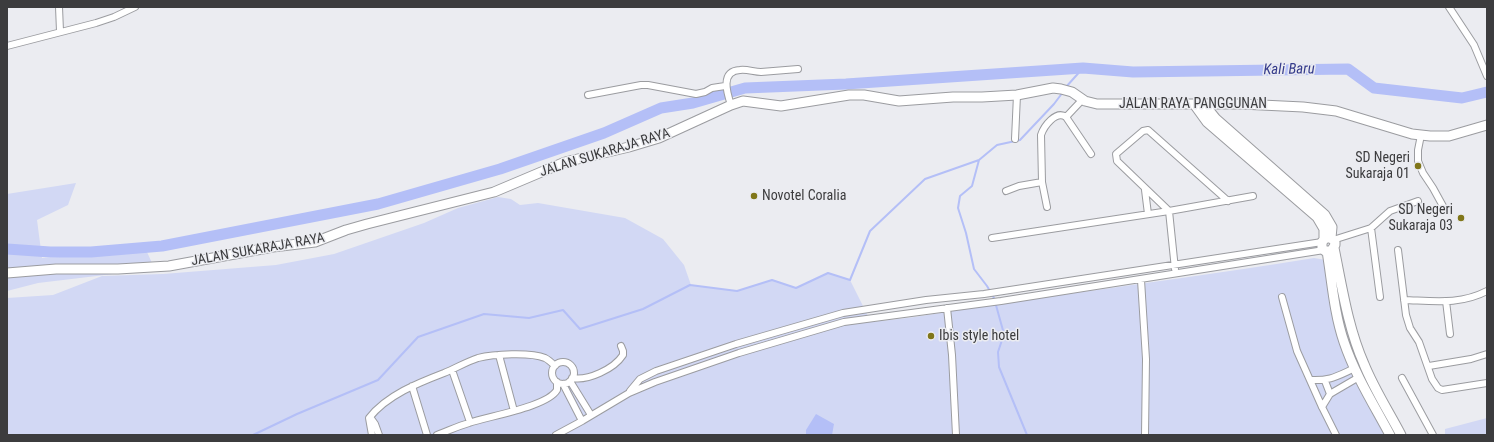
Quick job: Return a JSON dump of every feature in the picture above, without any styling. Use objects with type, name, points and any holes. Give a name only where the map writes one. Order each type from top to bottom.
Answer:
[{"type":"street","points":[[59,7],[60,32]]},
{"type":"street","points":[[7,46],[96,23],[114,17],[135,7]]},
{"type":"street","points":[[1448,7],[1474,45],[1487,76]]},
{"type":"street","points":[[730,102],[726,88],[729,76],[738,70],[761,72],[798,69]]},
{"type":"street","points":[[588,95],[641,85],[696,94],[705,92],[712,88],[726,88]]},
{"type":"street","name":"JALAN RAYA PANGGUNAN","points":[[899,101],[953,97],[1016,95],[1052,88],[1072,92],[1090,103],[1272,105],[1328,110],[1421,135],[1449,136],[1487,125]]},
{"type":"street","name":"JALAN SUKARAJA RAYA","points":[[7,273],[56,269],[118,269],[169,266],[273,247],[315,242],[367,224],[494,192],[565,162],[629,147],[659,138],[730,102],[751,101],[781,106],[849,95],[864,95],[899,101]]},
{"type":"street","points":[[1015,138],[1016,95]]},
{"type":"street","points":[[1066,117],[1083,99]]},
{"type":"street","points":[[1199,104],[1207,122],[1274,176],[1317,218],[1324,229],[1364,365],[1401,435]]},
{"type":"street","points":[[1047,207],[1042,182],[1041,135],[1043,129],[1056,116],[1060,114],[1066,117],[1091,154]]},
{"type":"street","points":[[1176,273],[1169,211],[1145,190],[1117,161],[1116,154],[1146,130],[1228,201]]},
{"type":"street","points":[[1421,135],[1418,161],[1423,173],[1434,188],[1444,208]]},
{"type":"street","points":[[1006,191],[1019,186],[1042,182]]},
{"type":"street","points":[[1145,190],[1148,214]]},
{"type":"street","points":[[992,238],[1169,211],[1253,196]]},
{"type":"street","points":[[556,435],[629,393],[688,370],[739,353],[844,322],[1141,280],[1328,244],[1371,228],[1390,211],[1418,202]]},
{"type":"street","points":[[1371,228],[1380,297]]},
{"type":"street","points":[[629,393],[640,379],[656,371],[736,344],[843,313],[1328,244]]},
{"type":"street","points":[[1328,244],[1337,314],[1344,342],[1359,377],[1390,435]]},
{"type":"street","points":[[1398,250],[1406,315],[1410,328],[1419,342],[1429,366],[1432,379],[1438,388],[1442,390],[1487,383]]},
{"type":"street","points":[[1141,280],[1146,359],[1145,435]]},
{"type":"street","points":[[1404,300],[1464,300],[1487,291]]},
{"type":"street","points":[[1282,297],[1297,351],[1336,435]]},
{"type":"street","points":[[1446,301],[1450,334]]},
{"type":"street","points":[[915,302],[917,312]]},
{"type":"street","points":[[947,308],[952,355],[956,435]]},
{"type":"street","points":[[843,313],[844,322]]},
{"type":"street","points":[[560,383],[591,377],[614,365],[623,355],[624,352],[621,346]]},
{"type":"street","points":[[372,435],[369,420],[379,407],[412,386],[478,358],[510,354],[538,356],[547,359],[555,366]]},
{"type":"street","points":[[1429,366],[1472,359],[1487,354]]},
{"type":"street","points":[[498,355],[514,411]]},
{"type":"street","points":[[582,421],[560,383],[552,374],[555,366],[563,362],[571,366],[573,369],[571,380],[591,416]]},
{"type":"street","points":[[1310,380],[1325,381],[1355,368]]},
{"type":"street","points":[[452,370],[470,422]]},
{"type":"street","points":[[1322,407],[1330,394],[1359,377]]},
{"type":"street","points":[[1402,378],[1433,435]]},
{"type":"street","points":[[1325,381],[1330,394]]},
{"type":"street","points":[[437,435],[470,422],[514,411],[551,398],[560,383]]},
{"type":"street","points":[[412,386],[427,435]]},
{"type":"street","points":[[370,417],[373,419],[379,435]]},
{"type":"shaded area","points":[[76,183],[68,205],[37,220],[42,258],[147,252],[152,263],[130,272],[38,283],[7,291],[7,194]]},
{"type":"shaded area","points":[[498,197],[511,199],[520,205],[538,203],[625,218],[663,239],[684,265],[691,285],[737,291],[772,280],[796,288],[828,273],[850,280],[871,322],[1314,258],[1326,260],[1334,297],[1365,396],[1384,435],[7,435],[7,298],[53,295],[102,276],[163,274],[276,265],[334,254],[424,223],[458,208]]},
{"type":"shaded area","points":[[1487,418],[1486,435],[1445,435],[1445,429]]},
{"type":"water","points":[[816,414],[834,424],[832,435],[806,435],[806,430]]},
{"type":"waterway","points":[[1066,87],[1083,68]]},
{"type":"waterway","name":"Kali Baru","points":[[7,249],[50,252],[91,252],[162,246],[378,204],[500,169],[604,133],[661,108],[693,103],[745,88],[846,84],[1083,68],[1133,72],[1348,69],[1374,88],[1462,98],[1487,92]]},
{"type":"waterway","points":[[1027,435],[999,367],[998,352],[1004,334],[994,298],[974,269],[966,233],[958,208],[960,196],[972,186],[979,160],[997,145],[1020,140],[1054,104],[1063,92]]},
{"type":"waterway","points":[[253,435],[297,414],[378,380],[418,337],[484,314],[529,318],[563,310],[580,329],[643,309],[690,285],[737,291],[772,280],[796,288],[828,273],[850,280],[870,231],[925,179],[979,160]]},
{"type":"place","name":"SD Negeri Sukaraja 01","points":[[1418,166]]},
{"type":"place","name":"Novotel Coralia","points":[[754,196]]},
{"type":"place","name":"SD Negeri Sukaraja 03","points":[[1461,218]]},
{"type":"place","name":"Ibis style hotel","points":[[931,336]]}]
